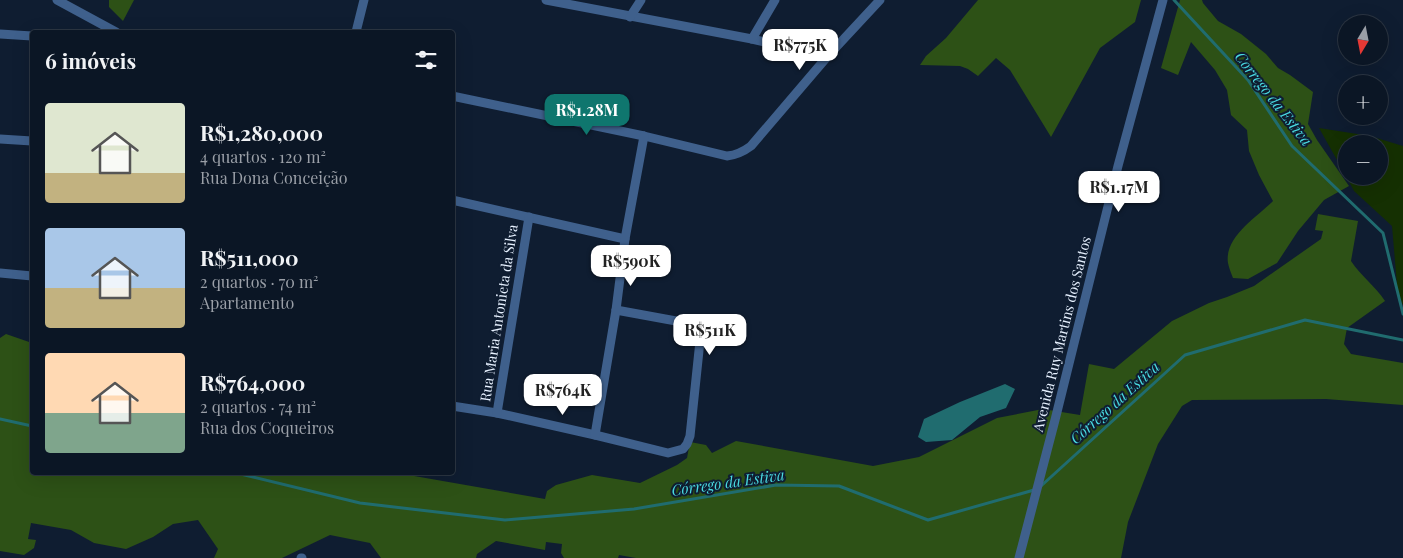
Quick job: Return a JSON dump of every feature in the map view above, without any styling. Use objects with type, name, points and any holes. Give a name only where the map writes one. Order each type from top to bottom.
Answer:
[{"type":"street","points":[[57,0],[112,30]]},
{"type":"street","points":[[356,30],[364,0]]},
{"type":"street","points":[[546,0],[752,39],[827,57]]},
{"type":"street","points":[[630,16],[641,0]]},
{"type":"street","points":[[752,39],[775,0]]},
{"type":"street","points":[[455,97],[644,136],[727,156],[736,156],[751,146],[827,57],[880,0]]},
{"type":"street","name":"Avenida Ruy Martins dos Santos","points":[[1019,558],[1056,420],[1118,166],[1163,0]]},
{"type":"street","points":[[0,34],[30,36]]},
{"type":"street","points":[[595,435],[616,310],[625,239],[644,136]]},
{"type":"street","points":[[0,139],[30,141]]},
{"type":"street","points":[[455,201],[625,239]]},
{"type":"street","name":"Rua Maria Antonieta da Silva","points":[[497,413],[529,217]]},
{"type":"street","points":[[0,273],[30,276]]},
{"type":"street","points":[[455,406],[497,413],[668,453],[683,449],[690,436],[700,341],[698,333],[695,328],[687,323],[616,310]]},
{"type":"shaded area","points":[[1319,128],[1364,135],[1338,135],[1338,162]]},
{"type":"shaded area","points":[[1388,141],[1403,146],[1403,305],[1398,296],[1392,226],[1354,191],[1351,185],[1388,185]]},
{"type":"shaded area","points":[[1005,384],[1015,389],[1006,408],[980,417],[952,440],[926,442],[918,437],[924,419]]},
{"type":"green space","points":[[109,0],[134,0],[123,21],[109,7]]},
{"type":"green space","points":[[978,0],[1141,0],[1135,22],[1100,48],[1051,137],[1010,70],[996,58],[978,76],[960,66],[920,65],[926,56],[946,38]]},
{"type":"green space","points":[[1180,0],[1202,0],[1218,21],[1241,34],[1266,54],[1278,68],[1313,92],[1308,124],[1338,170],[1338,185],[1349,186],[1324,200],[1298,231],[1277,263],[1248,279],[1233,278],[1228,263],[1228,254],[1236,236],[1273,201],[1249,151],[1247,130],[1231,115],[1227,90],[1215,70],[1191,42],[1178,75],[1161,68]]},
{"type":"green space","points":[[1318,214],[1358,221],[1351,261],[1385,301],[1347,328],[1344,344],[1351,354],[1403,363],[1403,405],[1326,399],[1192,400],[1182,406],[1158,444],[1128,522],[1121,558],[636,558],[619,555],[618,558],[564,558],[561,553],[562,544],[546,542],[545,550],[496,541],[477,554],[476,558],[381,558],[370,543],[330,535],[282,558],[214,558],[218,549],[198,520],[173,524],[153,537],[126,549],[94,543],[71,530],[31,523],[28,539],[36,540],[34,548],[24,555],[0,551],[0,338],[6,334],[30,342],[30,475],[408,475],[545,499],[547,491],[556,485],[592,475],[640,483],[687,458],[690,442],[706,445],[712,453],[736,441],[873,466],[919,457],[997,418],[1043,409],[1080,415],[1089,364],[1114,369],[1172,321],[1209,303],[1254,286],[1321,239],[1323,231],[1315,230]]},
{"type":"waterway","name":"Corrego da Estiva","points":[[1174,0],[1248,80],[1292,146],[1383,233],[1403,314]]},
{"type":"waterway","name":"Córrego da Estiva","points":[[1041,486],[1185,355],[1305,320],[1403,340]]},
{"type":"waterway","name":"Córrego da Estiva","points":[[0,419],[30,426]]},
{"type":"waterway","name":"Córrego da Estiva","points":[[244,475],[360,503],[505,520],[634,509],[776,485],[839,486],[928,520],[1034,490]]}]
